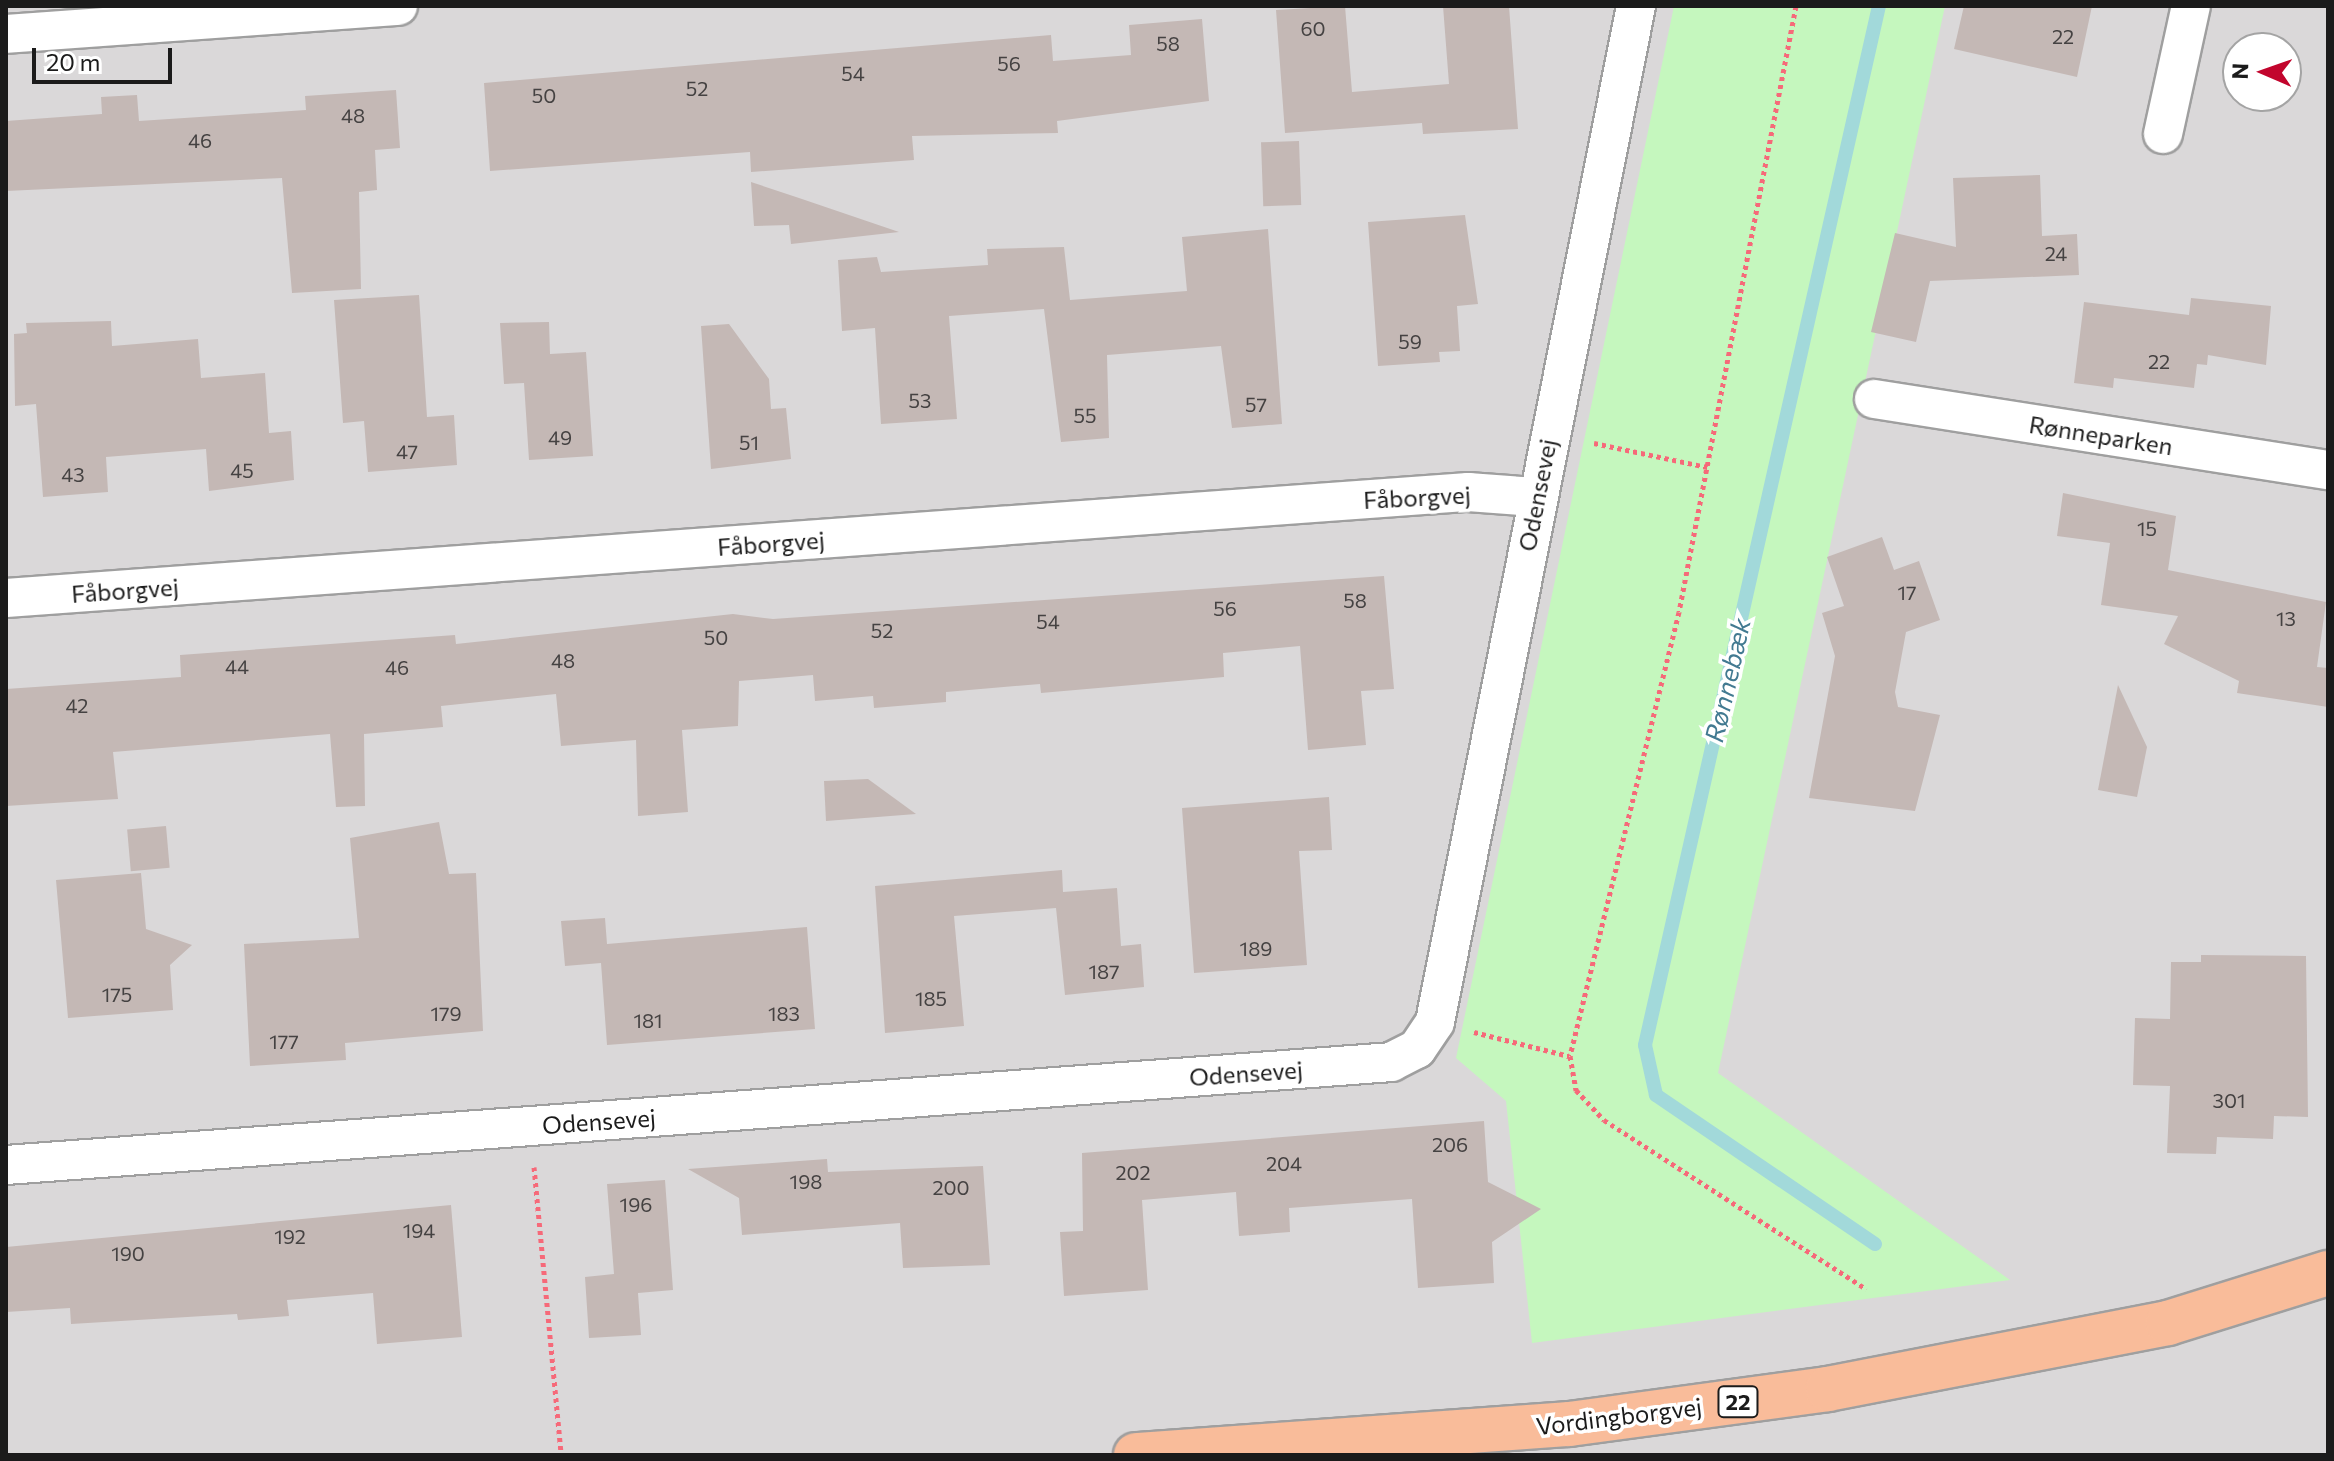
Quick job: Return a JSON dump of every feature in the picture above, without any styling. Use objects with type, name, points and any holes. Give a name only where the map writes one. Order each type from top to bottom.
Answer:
[{"type":"main road","name":"Vordingborgvej","points":[[1136,1455],[1569,1424],[1828,1389],[2168,1323],[2328,1273]]},
{"type":"street","points":[[6,34],[398,6]]},
{"type":"street","name":"Odensevej","points":[[6,1165],[1391,1062],[1417,1049],[1435,1022],[1536,497],[1636,6]]},
{"type":"street","points":[[2163,134],[2191,6]]},
{"type":"street","name":"Rønneparken","points":[[1874,399],[2328,470]]},
{"type":"street","name":"Fåborgvej","points":[[6,598],[1468,492],[1536,497]]},
{"type":"path","points":[[1796,6],[1679,612],[1570,1056],[1576,1090],[1604,1120],[1866,1289]]},
{"type":"path","points":[[1549,433],[1707,467]]},
{"type":"path","points":[[1435,1022],[1570,1056]]},
{"type":"path","points":[[530,1126],[561,1455]]},
{"type":"shaded area","points":[[6,6],[2328,6],[2328,1455],[6,1455]]},
{"type":"green space","points":[[1674,6],[1945,6],[1718,1073],[2010,1280],[1532,1343],[1506,1101],[1456,1058]]},
{"type":"building","points":[[1345,6],[1352,92],[1449,84],[1443,6],[1509,6],[1518,129],[1423,134],[1422,123],[1285,133],[1276,10]]},
{"type":"building","points":[[1964,6],[2092,6],[2077,77],[1954,49]]},
{"type":"building","points":[[1202,19],[1209,101],[1057,121],[1058,133],[912,136],[914,160],[751,172],[750,152],[490,171],[484,83],[1051,35],[1053,61],[1131,55],[1129,25]]},
{"type":"building","points":[[396,90],[400,148],[375,150],[377,190],[359,192],[361,289],[292,293],[282,178],[6,191],[6,121],[102,114],[101,97],[137,95],[139,121],[306,110],[305,96]]},
{"type":"building","points":[[1299,141],[1301,205],[1263,206],[1261,142]]},
{"type":"building","points":[[2040,175],[2042,236],[2077,234],[2079,275],[1930,281],[1916,342],[1871,332],[1895,233],[1956,247],[1953,178]]},
{"type":"building","points":[[751,182],[899,232],[791,244],[789,225],[754,226]]},
{"type":"building","points":[[1465,215],[1478,304],[1457,306],[1460,351],[1439,352],[1440,362],[1378,366],[1368,222]]},
{"type":"building","points":[[1268,229],[1282,424],[1232,428],[1221,346],[1107,355],[1109,438],[1061,442],[1044,309],[949,316],[957,419],[881,424],[875,328],[842,331],[838,260],[877,257],[881,272],[988,265],[987,249],[1064,247],[1070,300],[1187,291],[1182,237]]},
{"type":"building","points":[[419,295],[427,417],[454,415],[457,465],[368,472],[364,421],[343,423],[334,300]]},
{"type":"building","points":[[2191,298],[2271,306],[2266,365],[2208,355],[2207,365],[2197,364],[2194,388],[2114,378],[2113,388],[2074,383],[2084,302],[2189,315]]},
{"type":"building","points":[[111,321],[112,346],[198,339],[201,378],[265,373],[269,433],[291,431],[294,480],[209,491],[206,449],[106,457],[108,492],[43,497],[36,404],[15,406],[14,334],[27,333],[26,323]]},
{"type":"building","points":[[549,322],[550,354],[586,352],[593,456],[529,460],[524,383],[504,384],[500,323]]},
{"type":"building","points":[[729,324],[769,379],[771,409],[786,408],[791,459],[711,469],[701,326]]},
{"type":"building","points":[[2063,493],[2176,516],[2168,570],[2326,602],[2317,667],[2328,668],[2328,707],[2237,693],[2239,681],[2164,644],[2178,616],[2101,605],[2110,543],[2057,536]]},
{"type":"building","points":[[1882,537],[1894,570],[1919,561],[1940,620],[1906,632],[1895,692],[1898,707],[1940,715],[1915,811],[1809,798],[1835,656],[1822,613],[1844,606],[1827,557]]},
{"type":"building","points":[[1384,576],[1394,689],[1361,691],[1366,745],[1308,750],[1300,646],[1223,653],[1224,677],[1041,693],[1040,684],[946,692],[946,702],[874,708],[873,696],[815,701],[813,675],[739,681],[738,726],[682,730],[688,812],[638,816],[636,740],[561,746],[556,694],[441,706],[443,727],[364,734],[365,806],[336,807],[330,734],[113,752],[118,799],[6,806],[6,689],[181,677],[180,655],[455,635],[456,644],[733,614],[773,619]]},
{"type":"building","points":[[2118,685],[2147,747],[2137,797],[2098,790]]},
{"type":"building","points":[[868,779],[916,814],[826,821],[824,781]]},
{"type":"building","points":[[1329,797],[1332,850],[1299,851],[1307,965],[1194,973],[1182,808]]},
{"type":"building","points":[[439,822],[449,874],[476,873],[483,1031],[345,1043],[346,1060],[250,1066],[244,944],[359,938],[350,838]]},
{"type":"building","points":[[166,826],[170,868],[131,871],[127,829]]},
{"type":"building","points":[[1062,870],[1063,892],[1117,888],[1121,946],[1141,944],[1144,987],[1065,995],[1056,908],[954,916],[964,1026],[885,1033],[875,886]]},
{"type":"building","points":[[141,873],[146,929],[192,945],[170,965],[173,1010],[68,1018],[56,880]]},
{"type":"building","points":[[605,918],[607,944],[807,927],[815,1029],[607,1045],[601,963],[565,966],[561,921]]},
{"type":"building","points":[[2201,955],[2306,956],[2308,1117],[2274,1116],[2273,1139],[2217,1137],[2216,1154],[2167,1153],[2170,1086],[2133,1085],[2135,1018],[2170,1019],[2171,962],[2201,962]]},
{"type":"building","points":[[1484,1121],[1488,1182],[1541,1209],[1492,1242],[1494,1283],[1418,1288],[1412,1199],[1289,1208],[1290,1232],[1239,1236],[1236,1192],[1142,1200],[1148,1290],[1064,1296],[1060,1232],[1083,1231],[1082,1153]]},
{"type":"building","points":[[827,1159],[828,1172],[983,1166],[990,1265],[903,1268],[900,1223],[742,1235],[739,1198],[688,1169]]},
{"type":"building","points":[[665,1180],[673,1290],[638,1293],[641,1335],[589,1338],[585,1277],[614,1274],[607,1184]]},
{"type":"building","points":[[451,1205],[462,1337],[377,1344],[373,1293],[287,1300],[289,1316],[238,1320],[237,1314],[71,1324],[70,1308],[6,1312],[6,1247]]},
{"type":"waterway","name":"Rønnebæk","points":[[1875,1244],[1656,1095],[1645,1045],[1879,6]]}]
